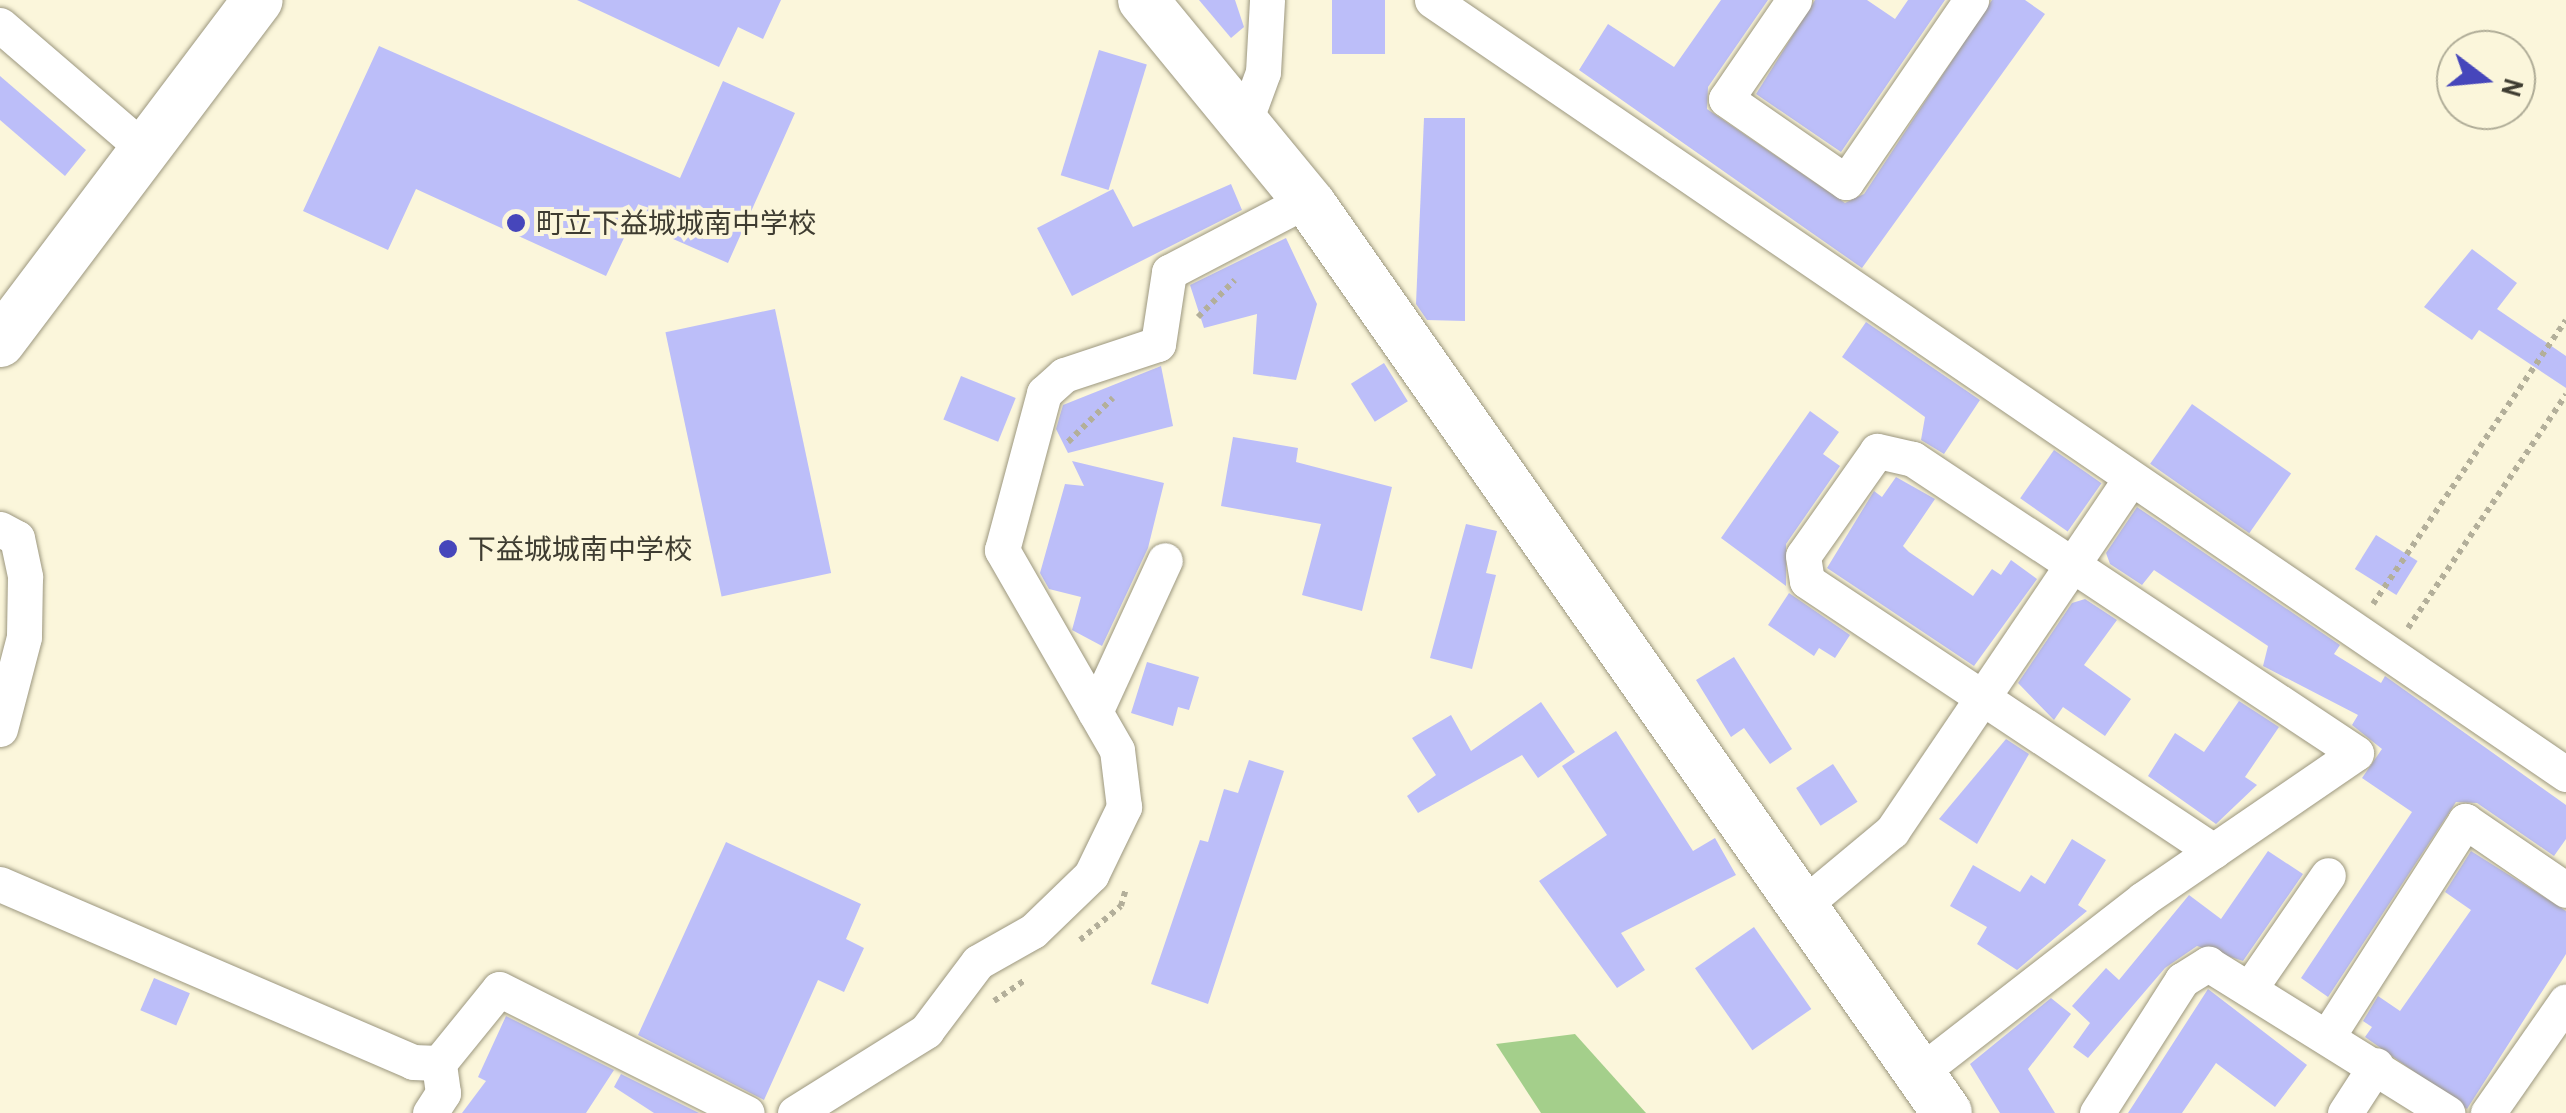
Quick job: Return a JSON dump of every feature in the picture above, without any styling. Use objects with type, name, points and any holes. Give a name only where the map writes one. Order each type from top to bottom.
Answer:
[{"type":"street","points":[[0,342],[142,147],[258,0]]},
{"type":"street","points":[[1143,0],[1307,200],[1947,1113]]},
{"type":"street","points":[[1246,121],[1263,72],[1267,0]]},
{"type":"street","points":[[1432,0],[2130,480],[2360,625],[2566,774]]},
{"type":"street","points":[[1794,0],[1726,98],[1846,182],[1970,0]]},
{"type":"street","points":[[0,26],[142,147]]},
{"type":"street","points":[[795,1113],[926,1031],[978,962],[1032,931],[1091,874],[1124,807],[1117,750],[1002,550],[1044,393],[1064,375],[1158,344],[1170,272],[1307,200]]},
{"type":"street","points":[[1918,1073],[2213,851],[2356,753],[1912,458],[1876,451],[1803,556],[1807,581],[2213,851]]},
{"type":"street","points":[[1802,906],[1892,831],[2076,567],[2130,480]]},
{"type":"street","points":[[0,528],[16,538],[25,577],[24,637],[0,729]]},
{"type":"street","points":[[1096,712],[1165,560]]},
{"type":"street","points":[[2329,1034],[2465,821],[2566,890]]},
{"type":"street","points":[[2250,988],[2328,874]]},
{"type":"street","points":[[0,884],[413,1062],[439,1063]]},
{"type":"street","points":[[2096,1113],[2182,980],[2208,964],[2329,1034],[2446,1113]]},
{"type":"street","points":[[430,1113],[443,1093],[439,1063],[499,989],[747,1113]]},
{"type":"street","points":[[2488,1113],[2566,1001]]},
{"type":"street","points":[[2345,1113],[2376,1065]]},
{"type":"path","points":[[2360,625],[2566,320]]},
{"type":"path","points":[[2393,650],[2566,395]]},
{"type":"green space","points":[[1575,1034],[1646,1113],[1541,1113],[1496,1044]]},
{"type":"building","points":[[577,0],[781,0],[763,39],[738,27],[719,67]]},
{"type":"building","points":[[1199,0],[1235,0],[1244,27],[1231,38]]},
{"type":"building","points":[[1332,0],[1385,0],[1385,54],[1332,54]]},
{"type":"building","points":[[1721,0],[1768,0],[1708,87],[1707,109],[1845,203],[1864,194],[1992,0],[2025,0],[2045,14],[1862,268],[1579,70],[1608,24],[1674,67]]},
{"type":"building","points":[[1815,0],[1867,0],[1895,19],[1908,0],[1945,0],[1841,152],[1756,94]]},
{"type":"building","points":[[379,46],[680,178],[723,81],[795,113],[728,263],[632,221],[606,276],[416,189],[388,250],[303,211]]},
{"type":"building","points":[[1099,50],[1147,65],[1109,190],[1061,175]]},
{"type":"building","points":[[0,76],[86,150],[65,176],[0,120]]},
{"type":"building","points":[[1424,118],[1465,118],[1465,321],[1427,320],[1416,304]]},
{"type":"building","points":[[1231,184],[1242,210],[1072,296],[1037,228],[1113,189],[1133,227]]},
{"type":"building","points":[[1286,238],[1317,304],[1296,380],[1253,374],[1257,314],[1204,328],[1190,285]]},
{"type":"building","points":[[2472,249],[2517,283],[2497,309],[2566,356],[2566,388],[2479,330],[2472,340],[2424,307]]},
{"type":"building","points":[[775,309],[831,573],[722,596],[665,332]]},
{"type":"building","points":[[1866,322],[1980,400],[1944,454],[1921,440],[1925,417],[1842,357]]},
{"type":"building","points":[[1384,363],[1408,401],[1375,422],[1351,384]]},
{"type":"building","points":[[1161,366],[1173,426],[1068,453],[1056,429],[1063,405]]},
{"type":"building","points":[[961,376],[1016,398],[998,442],[943,420]]},
{"type":"building","points":[[2192,404],[2291,473],[2249,533],[2150,464]]},
{"type":"building","points":[[1810,411],[1839,432],[1823,454],[1840,466],[1786,544],[1786,586],[1721,538]]},
{"type":"building","points":[[1233,437],[1298,448],[1296,462],[1392,487],[1362,611],[1302,595],[1321,524],[1221,506]]},
{"type":"building","points":[[2054,450],[2102,483],[2068,532],[2020,498]]},
{"type":"building","points":[[1072,461],[1164,483],[1148,548],[1102,646],[1072,630],[1081,597],[1049,589],[1040,573],[1065,484],[1084,486]]},
{"type":"building","points":[[1896,477],[1935,499],[1903,546],[1909,552],[1973,596],[1992,569],[2001,575],[2011,560],[2037,579],[1974,666],[1827,568],[1874,491],[1882,497]]},
{"type":"building","points":[[2137,507],[2340,645],[2334,654],[2381,683],[2385,676],[2566,805],[2566,839],[2554,856],[2477,803],[2456,802],[2328,997],[2301,978],[2412,812],[2362,778],[2382,749],[2352,725],[2358,715],[2263,666],[2268,646],[2154,570],[2142,585],[2110,564],[2106,553]]},
{"type":"building","points":[[1466,524],[1497,531],[1486,573],[1496,575],[1472,669],[1430,658]]},
{"type":"building","points":[[2376,535],[2418,561],[2396,595],[2355,569]]},
{"type":"building","points":[[1789,593],[1850,635],[1835,658],[1819,648],[1814,656],[1768,625]]},
{"type":"building","points":[[2085,599],[2117,620],[2084,665],[2131,699],[2105,736],[2063,707],[2054,720],[2018,683],[2072,603]]},
{"type":"building","points":[[1734,657],[1792,749],[1770,764],[1744,728],[1731,737],[1696,680]]},
{"type":"building","points":[[1147,662],[1199,677],[1189,710],[1178,707],[1173,726],[1131,713]]},
{"type":"building","points":[[2239,701],[2279,727],[2245,777],[2257,785],[2216,824],[2148,776],[2175,733],[2204,752]]},
{"type":"building","points":[[1541,702],[1575,752],[1538,778],[1522,755],[1418,813],[1407,796],[1436,775],[1412,738],[1451,715],[1471,751]]},
{"type":"building","points":[[1616,731],[1693,851],[1715,838],[1736,875],[1621,933],[1645,970],[1617,988],[1539,881],[1607,835],[1562,766]]},
{"type":"building","points":[[2006,739],[2029,754],[1977,844],[1939,819]]},
{"type":"building","points":[[1249,760],[1284,771],[1208,1004],[1151,984],[1200,840],[1208,842],[1224,789],[1238,793]]},
{"type":"building","points":[[1833,764],[1858,802],[1821,826],[1796,788]]},
{"type":"building","points":[[2072,839],[2106,860],[2078,905],[2087,911],[2017,970],[1977,944],[1987,927],[1950,906],[1973,865],[2020,892],[2031,875],[2045,884]]},
{"type":"building","points":[[726,842],[861,904],[846,939],[864,948],[844,992],[818,980],[764,1100],[638,1035]]},
{"type":"building","points":[[2268,851],[2303,874],[2243,961],[2197,946],[2165,968],[2088,1058],[2073,1047],[2090,1023],[2072,1006],[2106,968],[2119,980],[2189,895],[2221,919]]},
{"type":"building","points":[[2471,851],[2566,911],[2566,954],[2467,1109],[2365,1037],[2372,1027],[2363,1021],[2378,996],[2400,1011],[2471,910],[2445,892]]},
{"type":"building","points":[[1754,927],[1811,1009],[1752,1050],[1695,968]]},
{"type":"building","points":[[154,978],[190,993],[176,1025],[140,1010]]},
{"type":"building","points":[[2208,989],[2307,1065],[2275,1107],[2216,1063],[2182,1113],[2128,1113]]},
{"type":"building","points":[[2051,998],[2071,1014],[2028,1069],[2055,1113],[2000,1113],[1970,1064]]},
{"type":"building","points":[[506,1016],[614,1070],[586,1113],[462,1113],[486,1081],[478,1077]]},
{"type":"building","points":[[621,1074],[699,1113],[654,1113],[614,1087]]},
{"type":"place","name":"町立下益城城南中学校","points":[[516,223]]},
{"type":"place","name":"下益城城南中学校","points":[[448,549]]}]
